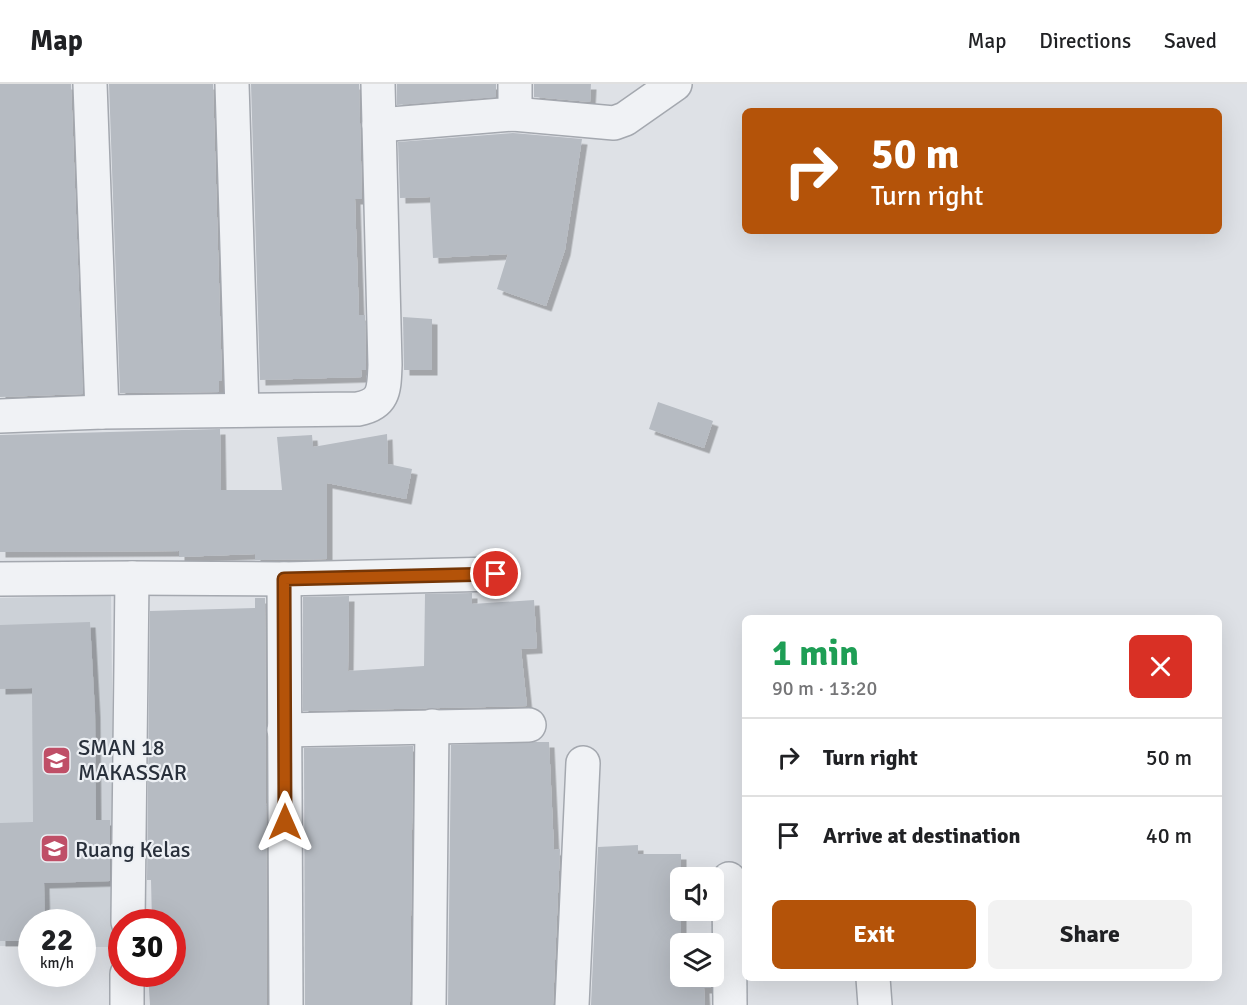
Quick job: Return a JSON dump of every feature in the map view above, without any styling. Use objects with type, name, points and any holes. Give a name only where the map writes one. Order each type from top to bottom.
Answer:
[{"type":"street","points":[[90,84],[102,412]]},
{"type":"street","points":[[232,84],[242,410]]},
{"type":"street","points":[[0,416],[102,412],[358,409],[369,407],[380,398],[384,387],[386,365],[378,84]]},
{"type":"street","points":[[379,125],[514,99],[614,123],[625,119],[675,84]]},
{"type":"street","points":[[0,579],[284,579],[496,574]]},
{"type":"street","points":[[128,909],[132,578]]},
{"type":"street","points":[[284,579],[286,1005]]},
{"type":"street","points":[[284,730],[530,725]]},
{"type":"street","points":[[429,1005],[432,726]]},
{"type":"street","points":[[573,1005],[584,763]]},
{"type":"street","points":[[729,879],[730,1005]]},
{"type":"street","points":[[873,981],[874,1005]]},
{"type":"street","points":[[127,987],[127,1005]]},
{"type":"shaded area","name":"SMAN 18 MAKASSAR","points":[[111,595],[115,909],[108,909],[108,947],[96,947],[96,909],[18,909],[18,946],[0,946],[0,598]]},
{"type":"building","points":[[0,84],[71,84],[83,394],[0,397]]},
{"type":"building","points":[[109,84],[213,84],[222,381],[219,381],[219,392],[120,393]]},
{"type":"building","points":[[251,84],[359,84],[362,199],[355,199],[359,315],[365,315],[366,370],[361,370],[362,377],[260,380]]},
{"type":"building","points":[[397,84],[496,84],[496,97],[397,105]]},
{"type":"building","points":[[534,84],[591,84],[590,102],[534,97]]},
{"type":"building","points":[[513,133],[582,139],[565,250],[546,306],[497,289],[508,254],[433,258],[430,197],[400,198],[398,142]]},
{"type":"building","points":[[403,317],[432,319],[432,370],[404,370]]},
{"type":"building","points":[[658,402],[713,421],[704,448],[649,429]]},
{"type":"building","points":[[220,429],[221,490],[282,490],[277,437],[312,435],[313,447],[387,434],[388,464],[412,469],[406,499],[327,483],[327,559],[255,560],[255,554],[179,557],[179,551],[0,552],[0,435]]},
{"type":"building","points":[[472,593],[472,604],[534,600],[537,648],[521,649],[527,706],[303,711],[303,597],[349,596],[348,671],[424,666],[425,594]]},
{"type":"building","points":[[255,598],[265,598],[267,1005],[150,1005],[149,987],[186,987],[186,909],[152,909],[151,880],[147,880],[150,611],[255,608]]},
{"type":"building","points":[[90,622],[95,712],[96,820],[110,820],[110,881],[44,883],[45,909],[18,909],[18,941],[0,941],[0,823],[33,822],[32,688],[0,689],[0,625]]},
{"type":"building","points":[[549,742],[554,850],[560,849],[553,1005],[448,1005],[451,745]]},
{"type":"building","points":[[413,746],[410,1005],[305,1005],[304,748]]},
{"type":"building","points":[[638,845],[638,854],[681,854],[681,867],[670,867],[670,921],[681,921],[681,933],[670,933],[670,987],[711,987],[704,988],[705,1005],[591,1005],[598,847]]},
{"type":"place","name":"SMAN 18 MAKASSAR","points":[[57,760]]},
{"type":"place","name":"Ruang Kelas","points":[[54,849]]},
{"type":"route","points":[[285,822],[284,579],[496,574]]}]
